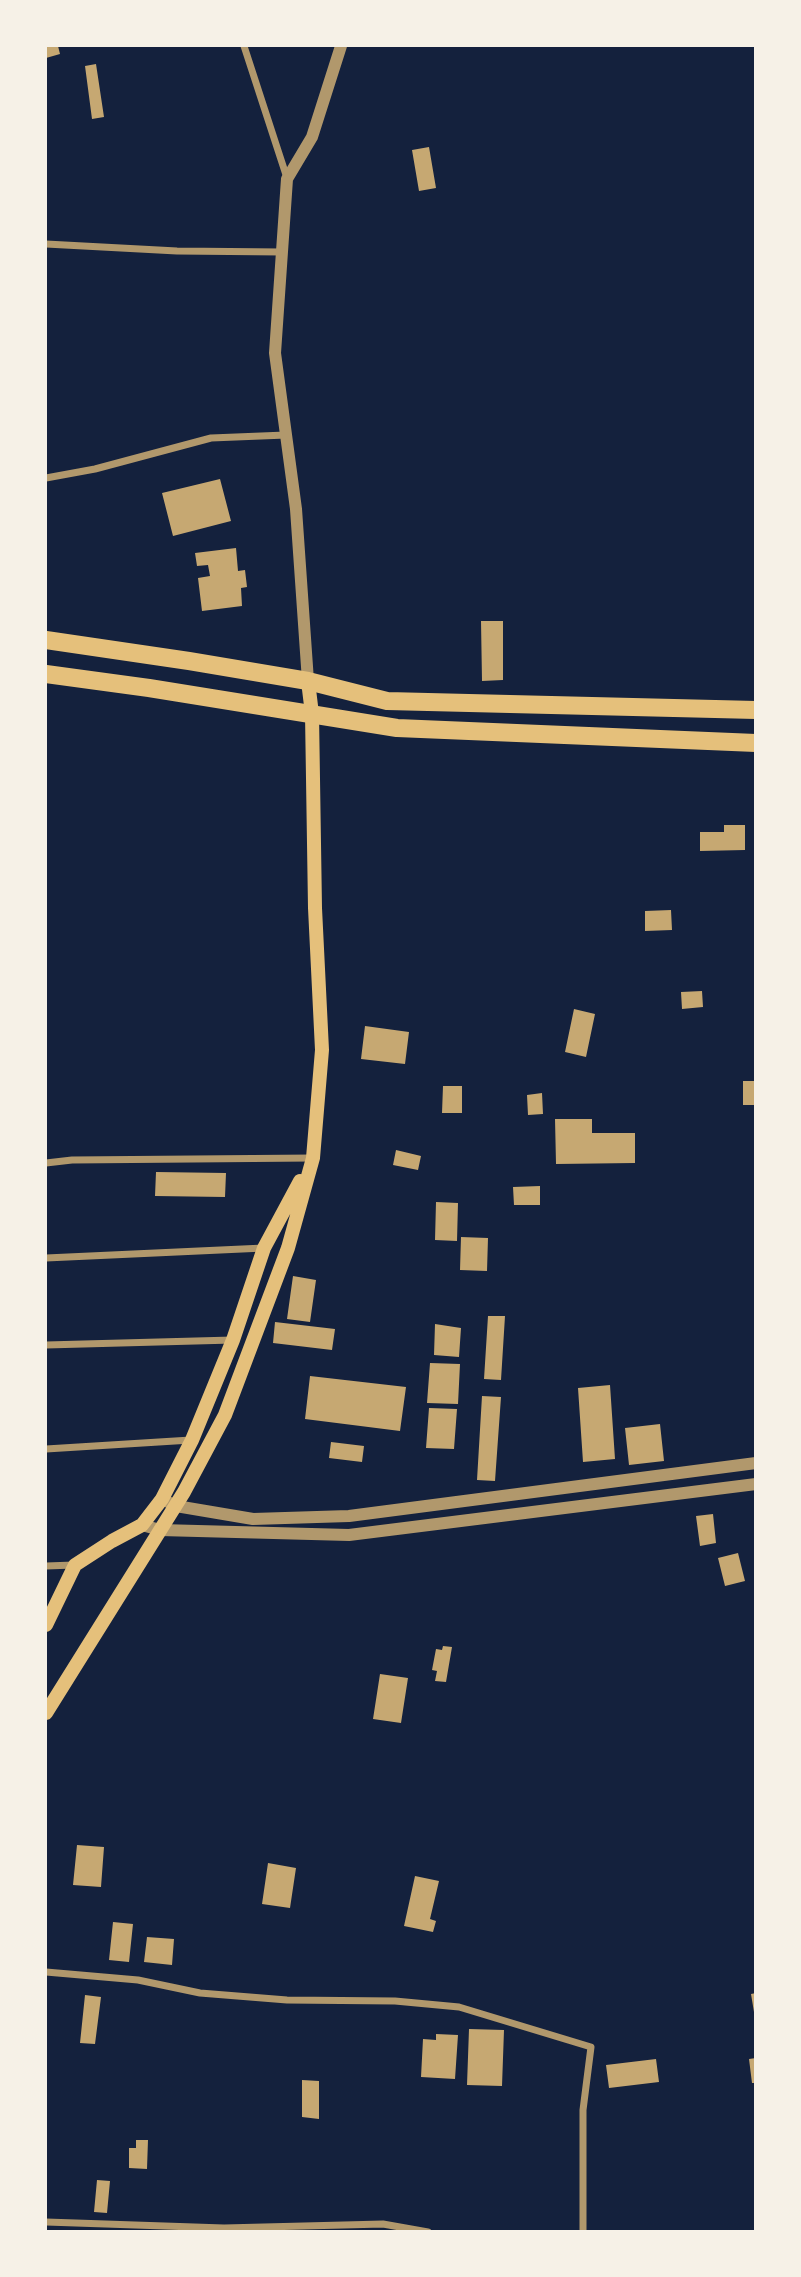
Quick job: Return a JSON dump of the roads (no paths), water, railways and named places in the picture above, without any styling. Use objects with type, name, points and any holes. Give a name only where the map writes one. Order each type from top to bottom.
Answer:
[{"type":"highway","points":[[46,640],[308,681],[387,701],[755,710]]},
{"type":"highway","points":[[46,674],[397,728],[755,743]]},
{"type":"main road","points":[[46,1625],[75,1566],[142,1525],[169,1503],[225,1415],[288,1248],[313,1158],[321,1050],[315,908],[312,714],[308,681]]},
{"type":"main road","points":[[46,1713],[160,1530],[192,1440],[233,1340],[264,1248],[313,1158]]},
{"type":"street","points":[[244,46],[287,178],[275,353],[296,509],[308,681]]},
{"type":"street","points":[[287,178],[312,137],[341,46]]},
{"type":"street","points":[[46,244],[177,251],[282,252]]},
{"type":"street","points":[[46,478],[95,469],[211,438],[286,435]]},
{"type":"street","points":[[46,1163],[72,1160],[313,1158]]},
{"type":"street","points":[[46,1258],[264,1248]]},
{"type":"street","points":[[46,1345],[233,1340]]},
{"type":"street","points":[[46,1449],[192,1440]]},
{"type":"street","points":[[169,1503],[253,1519],[349,1516],[755,1463]]},
{"type":"street","points":[[142,1525],[160,1530],[349,1535],[755,1484]]},
{"type":"street","points":[[46,1566],[75,1566]]},
{"type":"street","points":[[46,1972],[138,1980],[200,1993],[287,2000],[395,2001],[459,2007],[591,2047],[583,2110],[583,2231]]},
{"type":"street","points":[[46,2221],[224,2228],[383,2224],[428,2231]]}]
